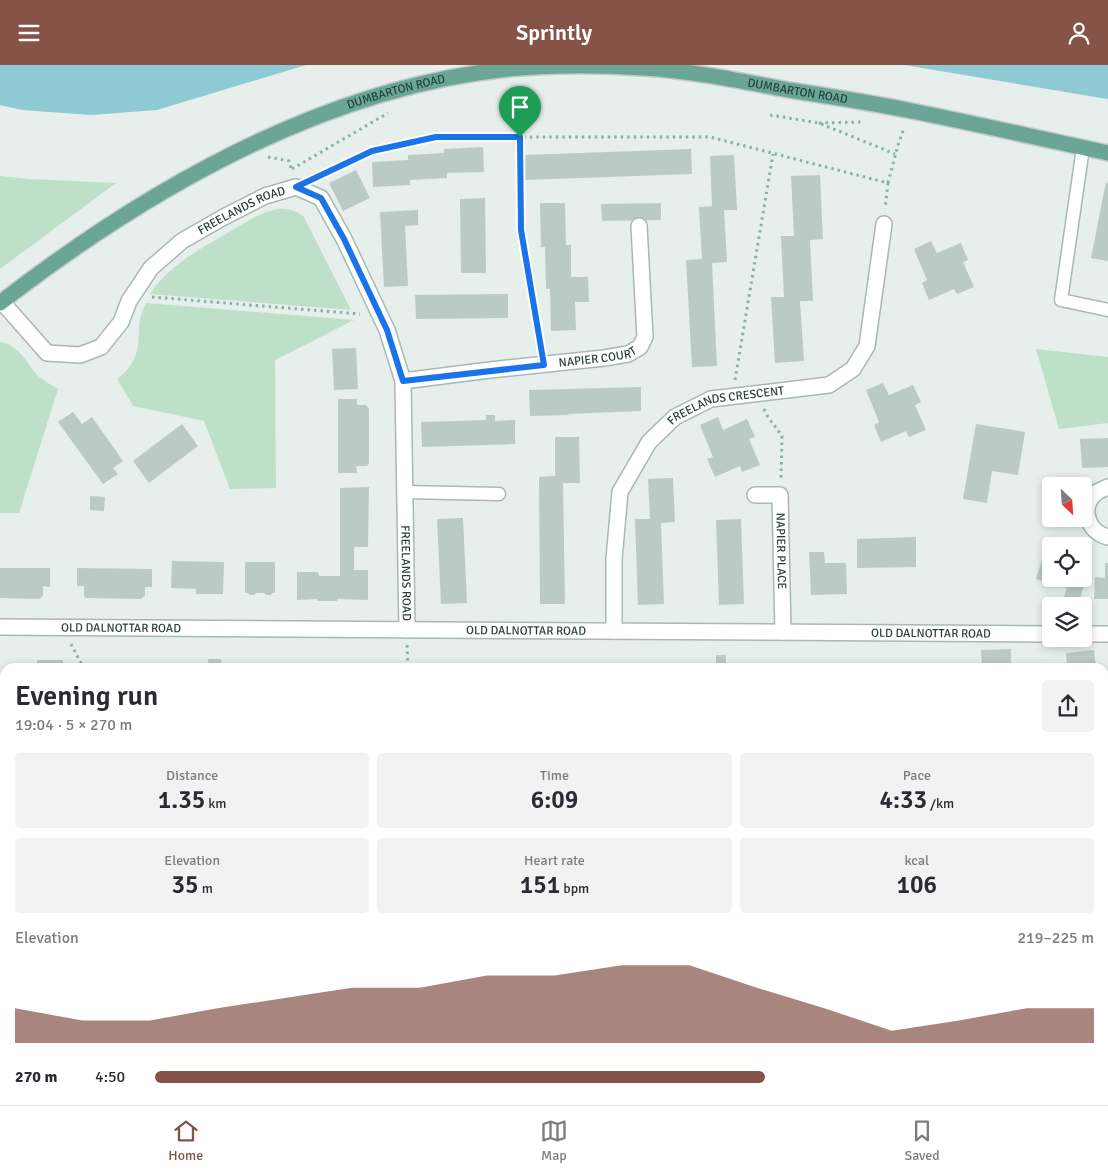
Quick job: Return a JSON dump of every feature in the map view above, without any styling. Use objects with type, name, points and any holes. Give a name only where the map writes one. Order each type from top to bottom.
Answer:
[{"type":"main road","name":"DUMBARTON ROAD","points":[[1,303],[44,270],[124,216],[240,151],[294,125],[329,111],[413,85],[509,69],[601,66],[644,67],[710,76],[911,111],[1108,153]]},
{"type":"street","name":"FREELANDS ROAD","points":[[1,303],[47,353],[80,355],[101,347],[121,322],[132,295],[151,268],[182,241],[266,196],[296,187],[321,198],[344,239],[380,316],[393,346],[403,381],[407,630]]},
{"type":"street","name":"FREELANDS CRESCENT","points":[[614,631],[614,559],[620,492],[649,441],[675,417],[711,399],[828,385],[853,369],[867,346],[884,224]]},
{"type":"street","name":"NAPIER COURT","points":[[403,381],[604,358],[628,354],[640,347],[645,337],[639,226]]},
{"type":"street","points":[[1108,487],[1097,491],[1090,500],[1086,512],[1088,520],[1095,531],[1108,537]]},
{"type":"street","name":"NAPIER PLACE","points":[[755,495],[780,495],[783,632]]},
{"type":"street","name":"OLD DALNOTTAR ROAD","points":[[0,627],[1042,634]]},
{"type":"street","points":[[1092,634],[1108,634]]},
{"type":"lane","points":[[1084,148],[1061,300],[1108,310]]},
{"type":"lane","points":[[405,492],[499,494]]},
{"type":"path","points":[[291,169],[390,111]]},
{"type":"path","points":[[770,115],[819,123],[864,122]]},
{"type":"path","points":[[819,123],[895,153]]},
{"type":"path","points":[[884,224],[888,183],[895,153],[904,128],[896,127]]},
{"type":"path","points":[[240,151],[289,161],[296,187],[372,151],[436,137],[710,137],[888,183]]},
{"type":"path","points":[[520,137],[521,230],[544,365]]},
{"type":"path","points":[[733,397],[773,154]]},
{"type":"path","points":[[132,295],[380,316]]},
{"type":"path","points":[[757,394],[768,417],[782,436],[780,495]]},
{"type":"path","points":[[62,627],[81,663]]},
{"type":"green space","points":[[0,176],[29,179],[116,183],[0,269]]},
{"type":"green space","points":[[278,209],[292,210],[304,217],[351,310],[150,294],[166,275],[194,253],[251,219]]},
{"type":"green space","points":[[146,303],[354,320],[275,360],[276,488],[230,489],[204,421],[133,406],[117,379],[128,369],[135,356],[138,346],[140,320]]},
{"type":"green space","points":[[0,342],[17,350],[38,376],[58,389],[19,513],[0,513]]},
{"type":"green space","points":[[1036,349],[1108,357],[1108,423],[1059,429]]},
{"type":"water","points":[[0,65],[306,65],[157,110],[91,115],[22,110],[0,105]]},
{"type":"water","points":[[904,65],[1108,65],[1108,99],[1101,98]]},
{"type":"building","points":[[483,147],[484,172],[447,173],[447,178],[410,180],[410,185],[373,187],[372,162],[408,160],[408,155],[444,153],[444,149]]},
{"type":"building","points":[[691,149],[692,174],[525,180],[524,155]]},
{"type":"building","points":[[734,155],[737,210],[724,210],[727,262],[712,263],[717,366],[692,367],[686,260],[702,259],[699,207],[712,206],[710,156]]},
{"type":"building","points":[[356,170],[370,198],[343,211],[329,183]]},
{"type":"building","points":[[820,175],[823,239],[810,240],[813,301],[800,301],[804,361],[775,363],[771,297],[784,297],[781,236],[794,236],[791,176]]},
{"type":"building","points":[[1106,182],[1108,183],[1108,261],[1091,258]]},
{"type":"building","points":[[485,198],[486,273],[461,273],[460,199]]},
{"type":"building","points":[[540,203],[565,203],[566,245],[571,245],[571,277],[588,277],[589,302],[575,302],[576,330],[551,331],[550,289],[546,289],[545,247],[541,247]]},
{"type":"building","points":[[661,203],[661,220],[602,221],[601,204]]},
{"type":"building","points":[[418,210],[418,225],[405,226],[408,286],[384,287],[380,212]]},
{"type":"building","points":[[931,241],[937,253],[961,243],[968,260],[963,262],[974,287],[957,294],[954,289],[929,300],[922,283],[927,280],[914,249]]},
{"type":"building","points":[[508,294],[508,318],[416,319],[415,295]]},
{"type":"building","points":[[356,348],[358,389],[334,390],[332,349]]},
{"type":"building","points":[[883,383],[889,395],[913,385],[921,402],[915,405],[926,430],[909,437],[906,431],[881,442],[874,425],[879,422],[866,390]]},
{"type":"building","points":[[641,387],[641,411],[530,416],[529,390]]},
{"type":"building","points":[[338,399],[357,399],[357,405],[366,405],[369,409],[369,463],[367,466],[356,466],[357,473],[338,473]]},
{"type":"building","points":[[73,412],[82,424],[92,417],[123,461],[113,468],[118,474],[103,484],[58,422]]},
{"type":"building","points":[[486,415],[495,415],[495,421],[515,420],[515,444],[422,447],[421,422],[486,420]]},
{"type":"building","points":[[718,417],[723,430],[747,419],[755,437],[749,439],[760,465],[742,472],[740,466],[715,477],[707,459],[713,457],[700,425]]},
{"type":"building","points":[[182,424],[198,446],[149,483],[133,461]]},
{"type":"building","points":[[976,424],[1025,432],[1018,475],[992,471],[987,503],[963,499]]},
{"type":"building","points":[[555,437],[579,437],[580,483],[563,483],[565,604],[540,604],[539,477],[555,476]]},
{"type":"building","points":[[1108,438],[1108,467],[1082,468],[1080,439]]},
{"type":"building","points":[[673,478],[675,522],[661,523],[664,604],[638,605],[635,519],[650,519],[648,479]]},
{"type":"building","points":[[369,487],[368,547],[354,547],[354,570],[368,570],[368,600],[297,600],[297,572],[318,572],[319,576],[340,576],[340,488]]},
{"type":"building","points":[[90,496],[105,497],[104,511],[90,510]]},
{"type":"building","points":[[463,518],[467,603],[441,604],[437,519]]},
{"type":"building","points":[[741,519],[744,604],[719,605],[716,520]]},
{"type":"building","points":[[916,537],[916,567],[857,568],[857,539]]},
{"type":"building","points":[[809,552],[824,552],[825,563],[846,563],[847,594],[811,595]]},
{"type":"building","points":[[1042,560],[1042,581],[1036,579]]},
{"type":"building","points":[[172,561],[224,562],[223,594],[196,594],[196,589],[171,588]]},
{"type":"building","points":[[245,562],[275,562],[275,593],[271,595],[256,593],[250,595],[245,593]]},
{"type":"building","points":[[1105,563],[1108,563],[1108,599],[1094,599],[1095,577],[1105,578]]},
{"type":"building","points":[[0,568],[50,568],[50,587],[43,586],[43,596],[39,599],[0,598]]},
{"type":"building","points":[[77,568],[152,569],[152,587],[145,587],[145,596],[141,599],[85,598],[84,586],[77,586]]},
{"type":"building","points":[[1064,587],[1084,587],[1080,597],[1064,597],[1067,588]]},
{"type":"building","points":[[1011,649],[1011,663],[982,663],[981,650]]},
{"type":"building","points":[[1094,650],[1096,663],[1067,663],[1066,653]]},
{"type":"building","points":[[716,655],[726,655],[726,663],[716,663]]},
{"type":"building","points":[[208,659],[221,659],[222,663],[208,663]]},
{"type":"building","points":[[37,660],[63,660],[63,663],[37,663]]},
{"type":"route","points":[[436,137],[520,137],[521,230],[544,365],[403,381],[387,330],[344,239],[321,198],[296,187],[372,151],[436,137]]}]
